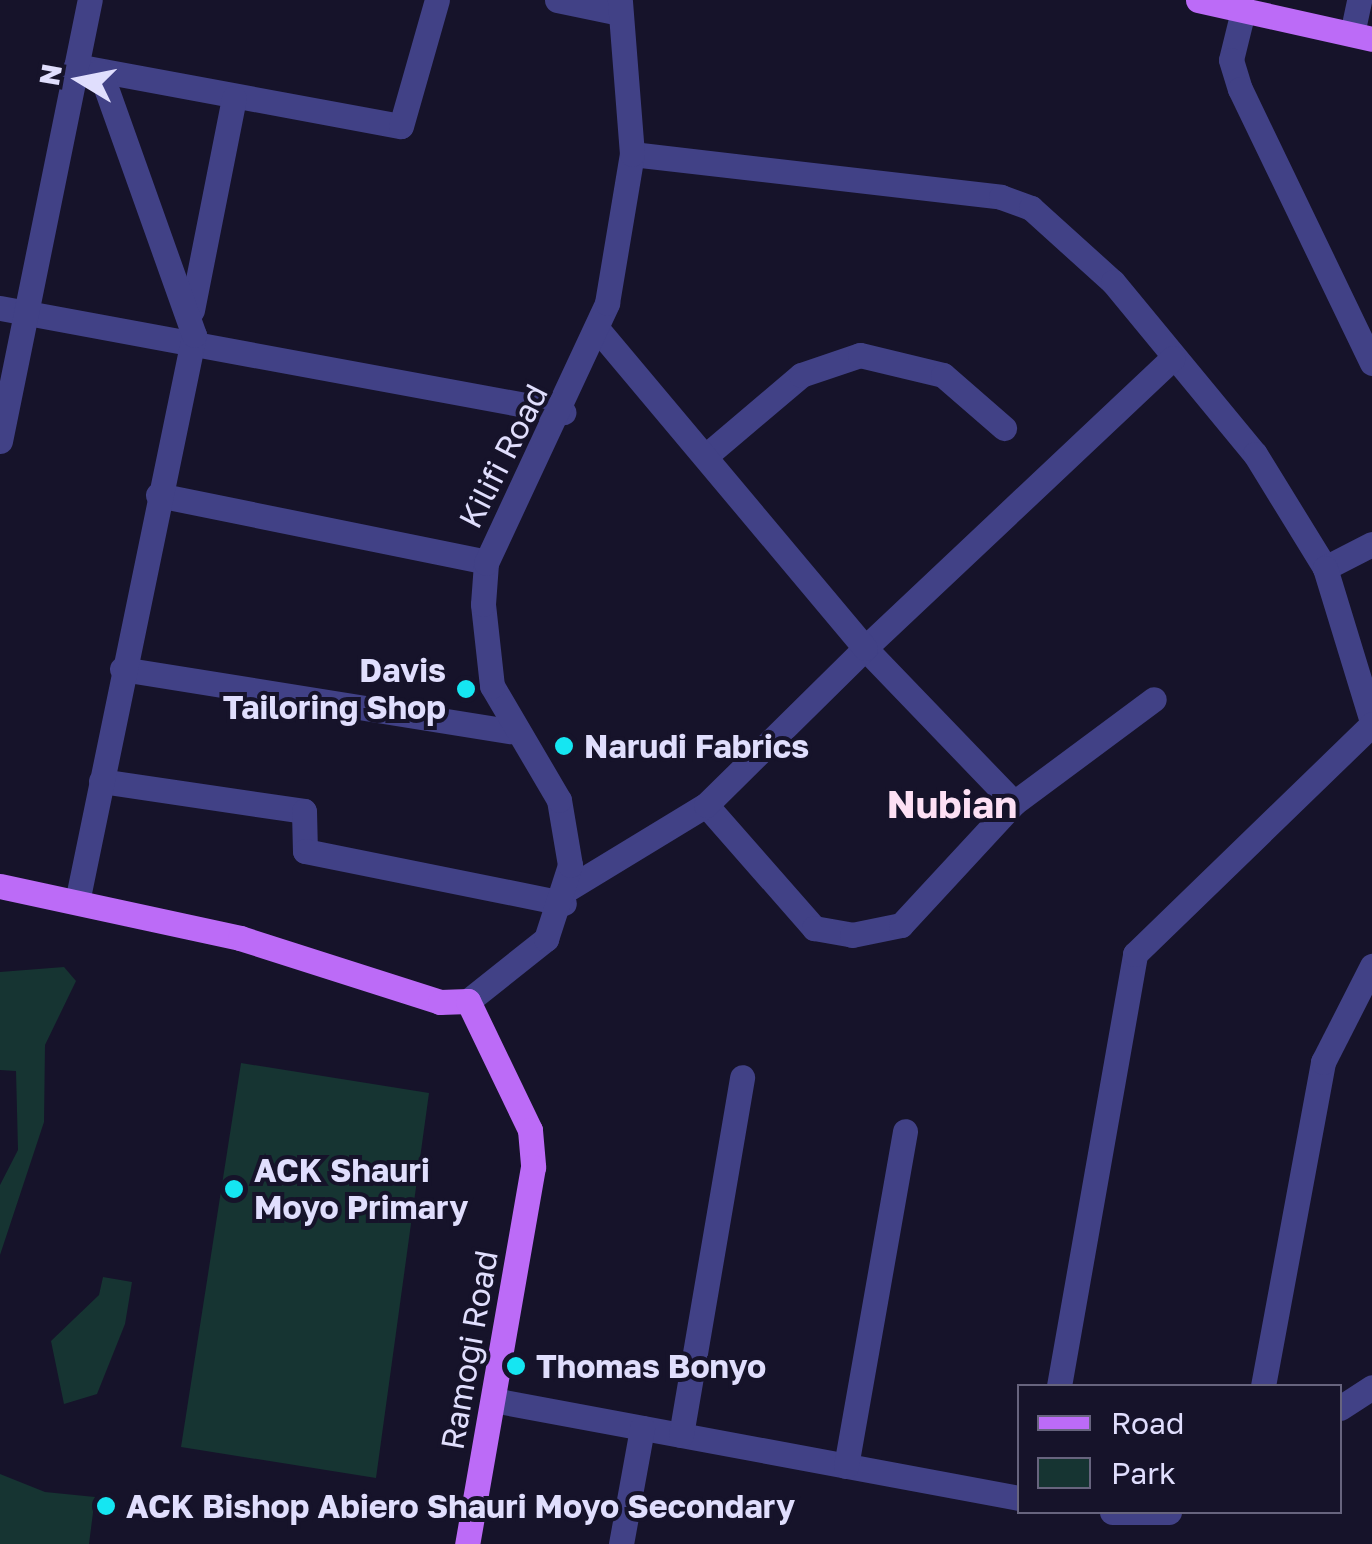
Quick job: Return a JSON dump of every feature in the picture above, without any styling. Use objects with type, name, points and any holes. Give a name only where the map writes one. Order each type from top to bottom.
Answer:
[{"type":"main road","points":[[1198,0],[1362,37]]},
{"type":"main road","points":[[0,886],[240,938],[440,1002],[468,1001]]},
{"type":"main road","name":"Ramogi Road","points":[[467,1544],[533,1167],[530,1130],[468,1001]]},
{"type":"street","points":[[0,441],[12,310],[88,68],[90,0]]},
{"type":"street","points":[[88,68],[401,126],[437,0]]},
{"type":"street","points":[[557,0],[620,6]]},
{"type":"street","points":[[1359,0],[1362,37]]},
{"type":"street","name":"Kilifi Road","points":[[468,1001],[546,939],[565,897],[570,835],[560,800],[511,731],[482,643],[486,562],[600,332],[632,154],[620,6]]},
{"type":"street","points":[[1243,12],[1231,60],[1240,89],[1372,364]]},
{"type":"street","points":[[88,68],[192,310]]},
{"type":"street","points":[[78,902],[158,495],[194,344],[192,310],[234,98]]},
{"type":"street","points":[[632,154],[1014,200],[1078,246],[1268,470],[1325,568],[1372,723],[1134,954],[1060,1384]]},
{"type":"street","points":[[12,310],[563,412]]},
{"type":"street","points":[[600,332],[708,454],[865,648],[1014,803]]},
{"type":"street","points":[[708,454],[802,375],[860,355],[943,375],[1004,428]]},
{"type":"street","points":[[101,782],[304,811],[306,851],[565,897],[706,805],[865,648],[1173,358]]},
{"type":"street","points":[[158,495],[486,562]]},
{"type":"street","points":[[1325,568],[1372,544]]},
{"type":"street","points":[[122,670],[511,731]]},
{"type":"street","points":[[706,805],[814,928],[852,935],[902,925],[1014,803],[1154,699]]},
{"type":"street","points":[[1263,1384],[1324,1062],[1372,966]]},
{"type":"street","points":[[682,1435],[742,1076]]},
{"type":"street","points":[[846,1466],[905,1131]]},
{"type":"street","points":[[1342,1407],[1372,1388]]},
{"type":"street","points":[[493,1400],[1017,1497]]},
{"type":"street","points":[[621,1544],[642,1428]]},
{"type":"green space","points":[[64,967],[76,981],[45,1045],[44,1122],[0,1255],[0,1185],[18,1150],[16,1071],[0,1070],[0,972]]},
{"type":"green space","points":[[241,1063],[429,1093],[376,1478],[181,1447]]},
{"type":"green space","points":[[103,1277],[132,1282],[125,1324],[97,1394],[64,1404],[51,1341],[99,1295]]},
{"type":"green space","points":[[0,1474],[45,1492],[95,1497],[89,1544],[0,1544]]},
{"type":"place","name":"Davis Tailoring Shop","points":[[466,689]]},
{"type":"place","name":"Narudi Fabrics","points":[[564,746]]},
{"type":"place","name":"ACK Shauri Moyo Primary","points":[[234,1189]]},
{"type":"place","name":"Thomas Bonyo","points":[[516,1366]]},
{"type":"place","name":"ACK Bishop Abiero Shauri Moyo Secondary","points":[[106,1506]]},
{"type":"district","name":"Nubian","points":[[952,804]]}]
